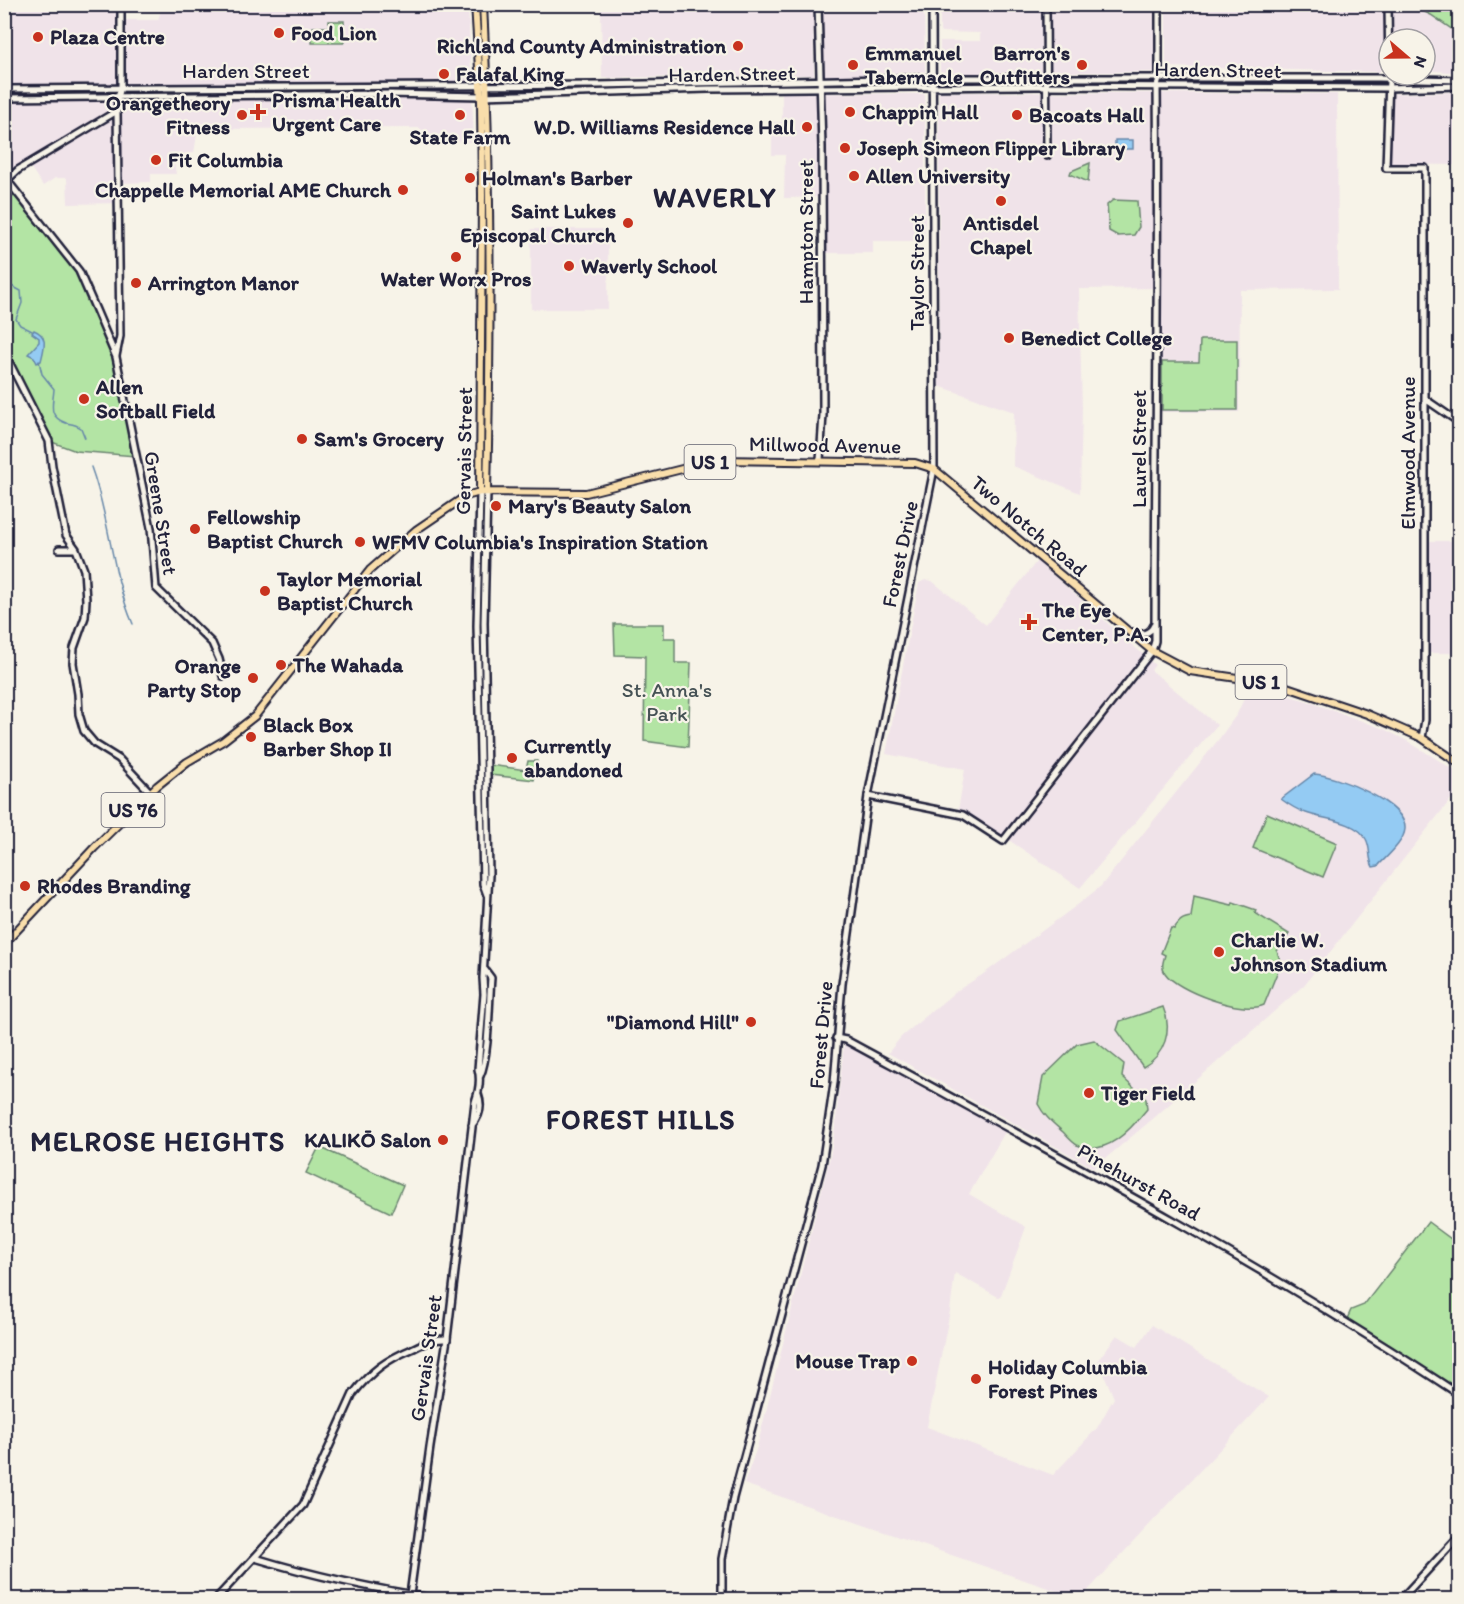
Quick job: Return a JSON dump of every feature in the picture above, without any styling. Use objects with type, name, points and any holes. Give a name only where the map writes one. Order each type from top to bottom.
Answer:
[{"type":"main road","points":[[6,4],[6,181]]},
{"type":"main road","points":[[116,357],[120,336],[117,111],[121,88],[121,4]]},
{"type":"main road","name":"Gervais Street","points":[[410,1594],[447,1339],[472,1125],[480,1076],[478,1069],[489,875],[484,492],[490,313],[484,95],[475,4]]},
{"type":"main road","name":"Gervais Street","points":[[483,4],[483,86]]},
{"type":"main road","name":"Hampton Street","points":[[818,4],[821,89],[823,415],[820,460]]},
{"type":"main road","name":"Taylor Street","points":[[932,4],[934,469]]},
{"type":"main road","points":[[1046,4],[1047,156]]},
{"type":"main road","name":"Laurel Street","points":[[1152,651],[1155,641],[1159,4]]},
{"type":"main road","points":[[1388,4],[1388,27]]},
{"type":"main road","name":"Harden Street","points":[[6,89],[483,86],[932,78],[1377,78]]},
{"type":"main road","name":"Harden Street","points":[[1437,79],[1460,80]]},
{"type":"main road","name":"Harden Street","points":[[6,98],[484,95],[666,92],[708,89],[1046,86],[1460,87]]},
{"type":"main road","name":"Elmwood Avenue","points":[[1388,88],[1386,168],[1425,168],[1425,720],[1422,738]]},
{"type":"main road","points":[[6,181],[18,170],[117,111]]},
{"type":"main road","name":"Greene Street","points":[[6,181],[79,271],[116,357],[151,527],[156,588],[212,643],[219,659],[222,676]]},
{"type":"main road","points":[[4,352],[49,441],[66,535],[76,549],[84,570],[85,617],[74,648],[73,663],[79,714],[84,731],[96,744],[119,759],[150,792]]},
{"type":"main road","points":[[1425,399],[1460,423]]},
{"type":"main road","name":"Millwood Avenue","points":[[4,944],[150,792],[187,762],[223,741],[255,716],[370,570],[395,547],[466,496],[484,492],[586,493],[718,460],[915,463],[934,469]]},
{"type":"main road","name":"Two Notch Road","points":[[934,469],[1152,651],[1190,671],[1278,684],[1366,714],[1422,738],[1460,764]]},
{"type":"main road","name":"Forest Drive","points":[[722,1599],[722,1559],[733,1498],[822,1165],[834,1083],[843,974],[868,795],[934,469]]},
{"type":"main road","points":[[60,549],[76,549]]},
{"type":"main road","points":[[1125,629],[1136,634],[1143,634],[1151,630],[1155,624]]},
{"type":"main road","points":[[868,795],[963,815],[1003,842],[1152,651]]},
{"type":"main road","name":"Pinehurst Road","points":[[836,1038],[846,1040],[1168,1215],[1272,1276],[1460,1395]]},
{"type":"main road","points":[[215,1599],[303,1505],[353,1394],[364,1380],[387,1359],[435,1338],[447,1339]]},
{"type":"main road","points":[[1400,1599],[1460,1535]]},
{"type":"main road","points":[[255,1558],[317,1575],[444,1599]]},
{"type":"shaded area","points":[[163,4],[254,8],[280,4],[468,5],[474,142],[440,141],[419,128],[198,129],[194,153],[173,155],[176,174],[151,174],[151,182],[123,183],[123,203],[68,204],[67,178],[55,178],[43,186],[27,162],[5,176],[5,5],[126,5],[126,20],[158,20]]},
{"type":"shaded area","points":[[601,5],[813,5],[814,75],[602,78]]},
{"type":"shaded area","points":[[822,5],[891,5],[891,10],[924,10],[925,74],[823,76]]},
{"type":"shaded area","points":[[940,5],[1041,5],[1041,73],[940,73],[940,41],[980,41],[980,33],[940,32]]},
{"type":"shaded area","points":[[1051,5],[1154,5],[1154,72],[1051,72]]},
{"type":"shaded area","points":[[1166,5],[1384,5],[1384,27],[1377,27],[1377,72],[1166,67]]},
{"type":"shaded area","points":[[1394,5],[1410,5],[1431,15],[1459,34],[1459,73],[1437,71],[1437,27],[1393,27]]},
{"type":"shaded area","name":"Benedict College","points":[[939,92],[1337,94],[1338,289],[1240,290],[1239,412],[1159,412],[1159,288],[1079,289],[1082,410],[1080,493],[1013,466],[1014,412],[939,386]]},
{"type":"shaded area","points":[[1459,92],[1459,165],[1383,164],[1384,94]]},
{"type":"shaded area","name":"Allen University","points":[[782,93],[925,94],[925,241],[873,241],[873,253],[826,253],[827,197],[784,198],[785,155],[772,155],[772,122],[782,122]]},
{"type":"shaded area","name":"Waverly School","points":[[531,229],[608,229],[608,309],[531,309]]},
{"type":"shaded area","points":[[1429,541],[1459,541],[1459,653],[1428,653]]},
{"type":"shaded area","points":[[1037,561],[1155,665],[1151,670],[1217,725],[1080,888],[970,814],[958,811],[965,769],[886,754],[919,583],[925,580],[932,581],[986,625]]},
{"type":"shaded area","points":[[1249,688],[1304,700],[1384,729],[1459,773],[1459,789],[1304,985],[1094,1168],[888,1053],[901,1037],[955,992],[982,975],[1101,886],[1219,739],[1237,714]]},
{"type":"shaded area","points":[[844,1045],[851,1046],[1005,1132],[969,1194],[1026,1227],[1000,1298],[955,1273],[950,1311],[927,1427],[1053,1475],[1097,1428],[1114,1398],[1098,1360],[1117,1335],[1137,1347],[1152,1325],[1269,1397],[1080,1599],[744,1484],[757,1447],[830,1157]]},
{"type":"green space","points":[[1410,5],[1441,5],[1459,15],[1459,34],[1431,15]]},
{"type":"green space","points":[[329,21],[344,21],[344,43],[312,43],[313,27],[329,27]]},
{"type":"green space","points":[[1090,163],[1088,182],[1070,174],[1071,171]]},
{"type":"green space","points":[[7,180],[79,271],[116,357],[135,456],[76,451],[49,441],[5,352],[4,182]]},
{"type":"green space","points":[[1113,200],[1137,201],[1139,227],[1134,235],[1118,236],[1109,231],[1107,205]]},
{"type":"green space","points":[[1200,340],[1237,340],[1237,410],[1162,410],[1162,362],[1199,362]]},
{"type":"green space","name":"St. Anna's Park","points":[[614,624],[664,624],[664,638],[675,638],[675,663],[691,663],[688,747],[644,741],[645,656],[615,655]]},
{"type":"green space","points":[[528,761],[537,761],[534,780],[490,775],[490,765],[526,770]]},
{"type":"green space","points":[[1267,813],[1337,843],[1323,877],[1253,848]]},
{"type":"green space","name":"Charlie W. Johnson Stadium","points":[[1194,896],[1232,905],[1233,902],[1256,910],[1255,913],[1289,934],[1277,951],[1281,963],[1264,1005],[1241,1007],[1211,1000],[1183,987],[1165,973],[1163,962],[1165,955],[1161,953],[1171,928],[1174,929],[1181,920],[1191,917]]},
{"type":"green space","points":[[1163,1007],[1167,1024],[1165,1041],[1157,1056],[1143,1067],[1117,1030],[1120,1021]]},
{"type":"green space","name":"Tiger Field","points":[[1094,1040],[1124,1064],[1122,1077],[1146,1099],[1147,1109],[1125,1133],[1108,1145],[1088,1148],[1073,1142],[1049,1119],[1038,1104],[1043,1077],[1077,1044]]},
{"type":"green space","points":[[319,1147],[403,1185],[391,1213],[306,1173]]},
{"type":"green space","points":[[1428,1222],[1459,1245],[1459,1393],[1347,1319],[1351,1310],[1364,1305]]},
{"type":"water","points":[[1115,140],[1133,140],[1133,149],[1115,149]]},
{"type":"water","points":[[34,330],[44,339],[41,361],[37,363],[34,357],[28,354],[39,342],[39,338],[32,333]]},
{"type":"water","points":[[1314,774],[1337,779],[1368,792],[1383,800],[1403,819],[1405,829],[1402,839],[1378,866],[1373,867],[1366,839],[1355,828],[1303,812],[1281,799]]},
{"type":"waterway","points":[[4,282],[21,291],[22,303],[16,319],[20,325],[32,331]]},
{"type":"waterway","points":[[39,361],[42,374],[54,389],[52,409],[56,417],[81,428],[85,438]]},
{"type":"waterway","points":[[91,467],[120,585],[133,624]]},
{"type":"railway","points":[[1452,4],[1460,9]]},
{"type":"place","name":"Food Lion","points":[[279,33]]},
{"type":"place","name":"Plaza Centre","points":[[38,37]]},
{"type":"place","name":"Richland County Administration","points":[[738,46]]},
{"type":"place","name":"Emmanuel Tabernacle","points":[[853,65]]},
{"type":"place","name":"Barron's Outfitters","points":[[1082,65]]},
{"type":"place","name":"Falafal King","points":[[444,74]]},
{"type":"place","name":"Prisma Health Urgent Care","points":[[258,112]]},
{"type":"place","name":"Chappin Hall","points":[[850,112]]},
{"type":"place","name":"Orangetheory Fitness","points":[[242,115]]},
{"type":"place","name":"State Farm","points":[[460,115]]},
{"type":"place","name":"Bacoats Hall","points":[[1017,115]]},
{"type":"place","name":"W.D. Williams Residence Hall","points":[[807,127]]},
{"type":"place","name":"Joseph Simeon Flipper Library","points":[[845,148]]},
{"type":"place","name":"Fit Columbia","points":[[156,160]]},
{"type":"place","name":"Allen University","points":[[854,176]]},
{"type":"place","name":"Holman's Barber","points":[[470,178]]},
{"type":"place","name":"Chappelle Memorial AME Church","points":[[403,190]]},
{"type":"place","name":"Antisdel Chapel","points":[[1001,201]]},
{"type":"place","name":"Saint Lukes Episcopal Church","points":[[628,223]]},
{"type":"place","name":"Water Worx Pros","points":[[456,257]]},
{"type":"place","name":"Waverly School","points":[[569,266]]},
{"type":"place","name":"Arrington Manor","points":[[136,283]]},
{"type":"place","name":"Benedict College","points":[[1009,338]]},
{"type":"place","name":"Allen Softball Field","points":[[84,399]]},
{"type":"place","name":"Sam's Grocery","points":[[302,439]]},
{"type":"place","name":"Mary's Beauty Salon","points":[[496,506]]},
{"type":"place","name":"Fellowship Baptist Church","points":[[195,529]]},
{"type":"place","name":"WFMV Columbia's Inspiration Station","points":[[360,542]]},
{"type":"place","name":"Taylor Memorial Baptist Church","points":[[265,591]]},
{"type":"place","name":"The Eye Center, P.A.","points":[[1029,622]]},
{"type":"place","name":"The Wahada","points":[[281,665]]},
{"type":"place","name":"Orange Party Stop","points":[[253,678]]},
{"type":"place","name":"Black Box Barber Shop II","points":[[251,737]]},
{"type":"place","name":"Currently abandoned","points":[[512,758]]},
{"type":"place","name":"Rhodes Branding","points":[[25,886]]},
{"type":"place","name":"Charlie W. Johnson Stadium","points":[[1219,952]]},
{"type":"place","name":"\"Diamond Hill\"","points":[[751,1022]]},
{"type":"place","name":"Tiger Field","points":[[1089,1093]]},
{"type":"place","name":"KALIKŌ Salon","points":[[443,1140]]},
{"type":"place","name":"Mouse Trap","points":[[912,1361]]},
{"type":"place","name":"Holiday Columbia Forest Pines","points":[[976,1379]]},
{"type":"district","name":"WAVERLY","points":[[715,198]]},
{"type":"district","name":"FOREST HILLS","points":[[641,1120]]},
{"type":"district","name":"MELROSE HEIGHTS","points":[[158,1142]]}]
